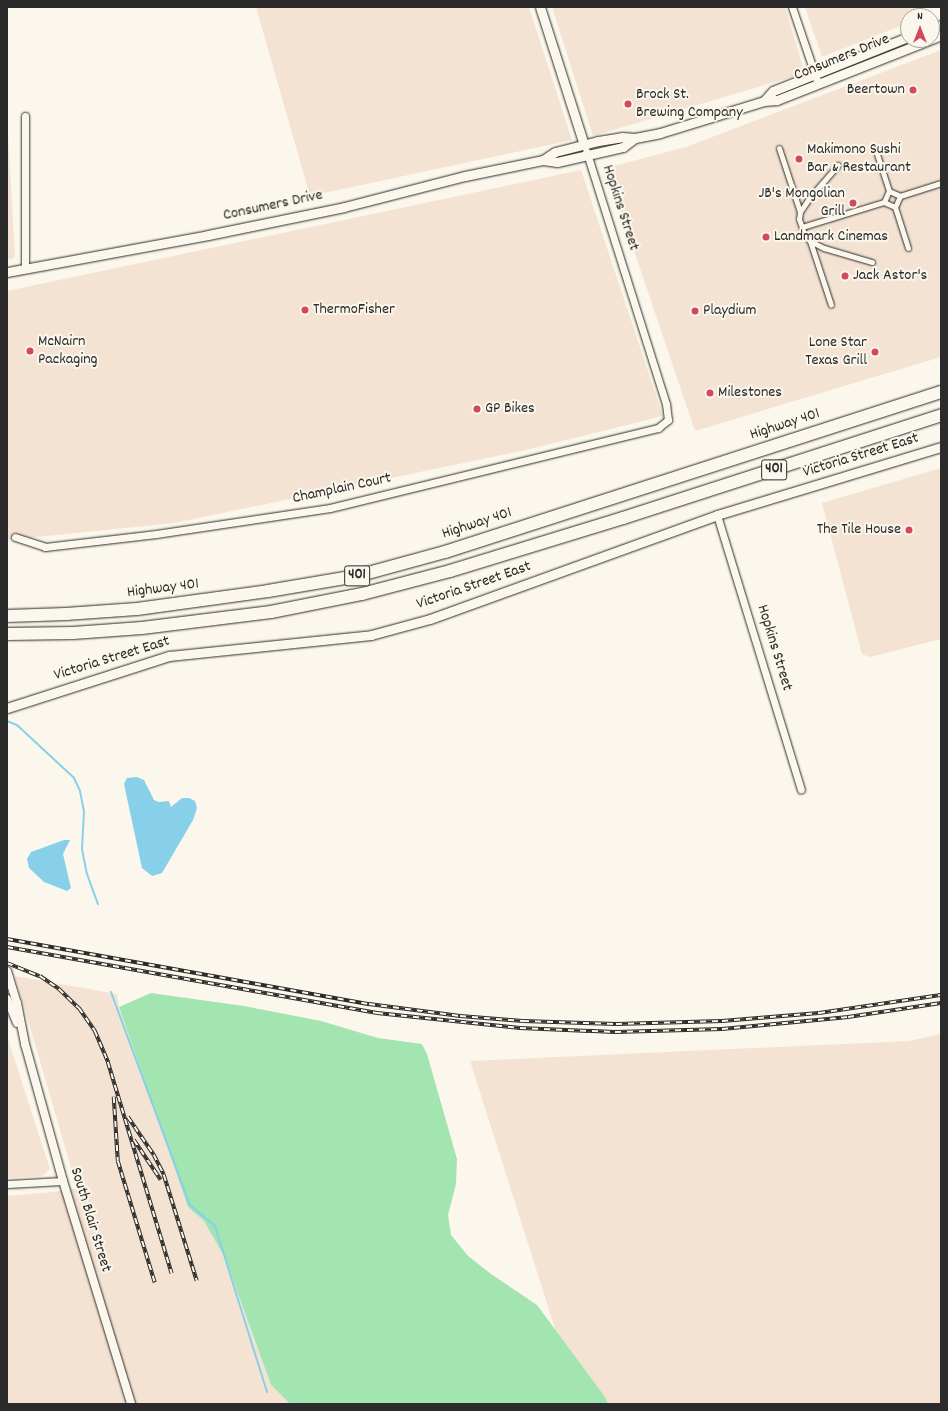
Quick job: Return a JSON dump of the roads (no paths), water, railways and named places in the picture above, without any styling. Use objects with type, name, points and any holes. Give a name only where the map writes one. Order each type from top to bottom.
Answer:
[{"type":"highway","name":"Highway 401","points":[[7,616],[66,614],[138,608],[268,591],[357,576],[445,552],[941,392]]},
{"type":"highway","name":"401","points":[[7,634],[73,633],[142,628],[271,612],[362,594],[450,571],[623,518],[941,416]]},
{"type":"main road","name":"Hopkins Street","points":[[540,7],[584,145]]},
{"type":"main road","name":"Consumers Drive","points":[[764,101],[773,91],[900,41]]},
{"type":"main road","name":"Consumers Drive","points":[[7,272],[208,235],[344,207],[465,176],[543,160],[557,162],[623,147],[635,138],[697,122],[764,101],[777,100],[908,48]]},
{"type":"main road","name":"Consumers Drive","points":[[543,160],[555,152],[584,145],[622,136],[635,138]]},
{"type":"main road","name":"Victoria Street East","points":[[7,708],[169,656],[371,634],[430,619],[717,515],[941,447]]},
{"type":"street","points":[[792,7],[818,84]]},
{"type":"street","points":[[25,116],[25,268]]},
{"type":"street","name":"Hopkins Street","points":[[584,145],[666,404],[668,420]]},
{"type":"street","points":[[779,148],[800,212]]},
{"type":"street","points":[[877,154],[889,191],[884,202]]},
{"type":"street","points":[[838,165],[810,197],[800,212],[799,219],[802,228],[805,236],[810,241],[830,250],[872,262]]},
{"type":"street","points":[[889,191],[900,196],[941,183]]},
{"type":"street","points":[[900,196],[895,207],[908,248]]},
{"type":"street","points":[[802,228],[884,202],[895,207]]},
{"type":"street","points":[[810,241],[831,305]]},
{"type":"street","name":"Champlain Court","points":[[15,537],[45,548],[156,534],[330,508],[658,428],[668,420]]},
{"type":"street","name":"Hopkins Street","points":[[717,515],[801,789]]},
{"type":"street","name":"South Blair Street","points":[[7,971],[17,1003],[25,1044],[63,1181],[131,1404]]},
{"type":"street","name":"South Blair Street","points":[[7,999],[25,1044]]},
{"type":"street","points":[[7,1184],[63,1181]]},
{"type":"water","points":[[137,777],[144,780],[154,800],[159,802],[169,801],[171,807],[182,798],[189,798],[195,801],[197,808],[193,820],[162,873],[152,876],[142,868],[124,784],[127,778]]},
{"type":"water","points":[[64,840],[70,840],[63,854],[71,888],[67,891],[44,882],[29,868],[27,859],[31,852]]},
{"type":"waterway","points":[[7,721],[17,725],[74,778],[80,791],[84,811],[82,849],[87,874],[98,904]]},
{"type":"waterway","points":[[111,992],[190,1205],[215,1226],[267,1392]]},
{"type":"railway","points":[[7,939],[369,1004],[460,1016],[523,1021],[616,1024],[722,1021],[819,1013],[941,995]]},
{"type":"railway","points":[[7,947],[377,1013],[520,1028],[615,1032],[722,1029],[848,1017],[941,1003]]},
{"type":"railway","points":[[7,963],[40,976],[59,989],[79,1008],[95,1031],[108,1062],[172,1274]]},
{"type":"railway","points":[[114,1097],[118,1161],[155,1283]]},
{"type":"railway","points":[[128,1117],[154,1155],[164,1175],[197,1281]]},
{"type":"railway","points":[[134,1140],[161,1180]]},
{"type":"place","name":"Beertown","points":[[913,90]]},
{"type":"place","name":"Brock St. Brewing Company","points":[[628,104]]},
{"type":"place","name":"Makimono Sushi Bar & Restaurant","points":[[799,159]]},
{"type":"place","name":"JB's Mongolian Grill","points":[[853,203]]},
{"type":"place","name":"Landmark Cinemas","points":[[766,237]]},
{"type":"place","name":"Jack Astor's","points":[[845,276]]},
{"type":"place","name":"ThermoFisher","points":[[305,310]]},
{"type":"place","name":"Playdium","points":[[695,311]]},
{"type":"place","name":"McNairn Packaging","points":[[30,351]]},
{"type":"place","name":"Lone Star Texas Grill","points":[[875,352]]},
{"type":"place","name":"Milestones","points":[[710,393]]},
{"type":"place","name":"GP Bikes","points":[[477,409]]},
{"type":"place","name":"The Tile House","points":[[909,530]]}]
